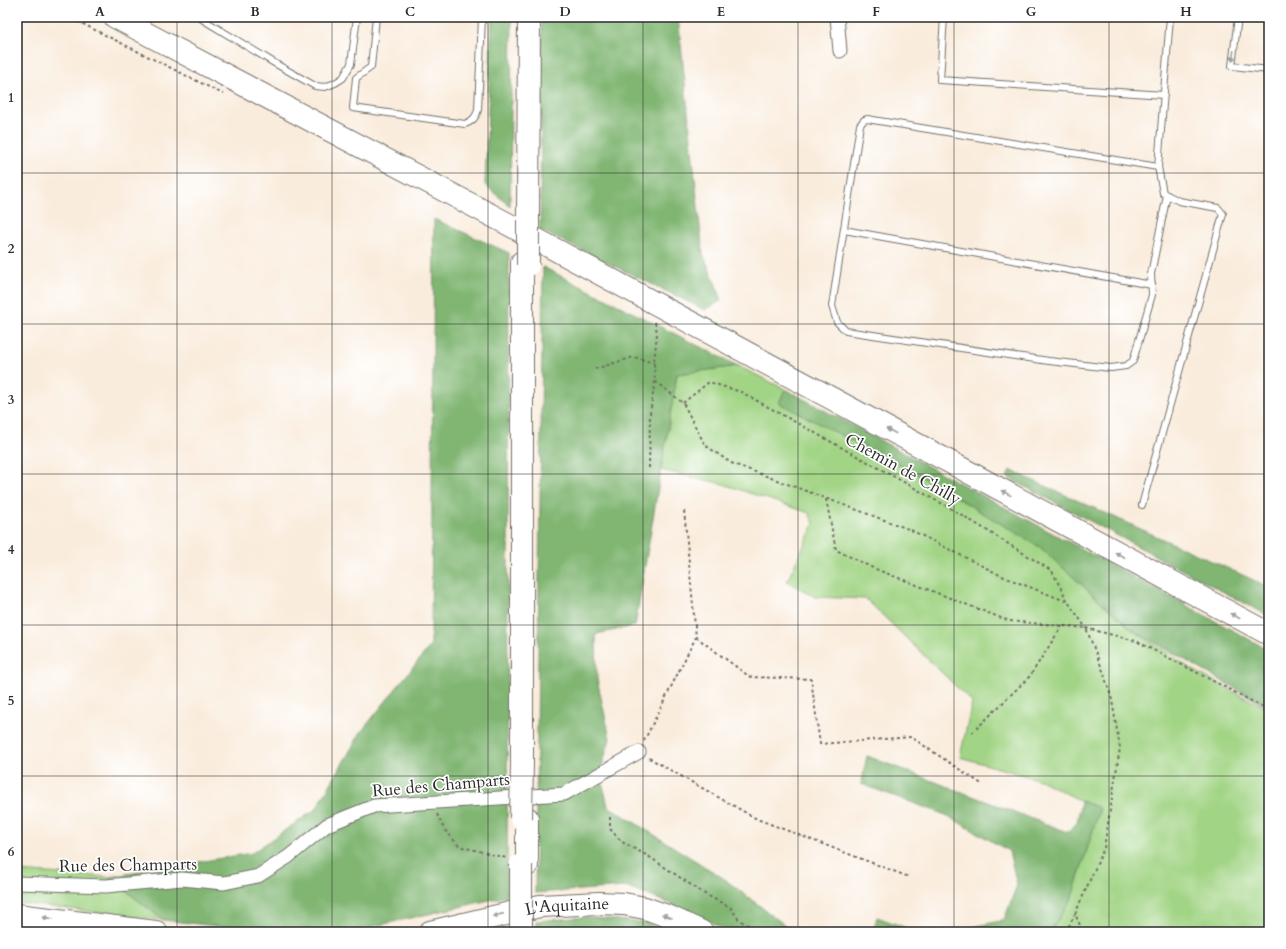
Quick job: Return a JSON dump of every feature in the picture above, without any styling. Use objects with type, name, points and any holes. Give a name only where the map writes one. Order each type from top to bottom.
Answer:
[{"type":"highway","points":[[115,17],[506,223],[1269,634]]},
{"type":"highway","points":[[521,932],[520,863],[524,818],[525,218],[523,17]]},
{"type":"highway","points":[[525,218],[529,17]]},
{"type":"highway","points":[[520,863],[527,932]]},
{"type":"highway","name":"L'Aquitaine","points":[[430,932],[540,906],[598,903],[624,904],[645,908],[677,920],[702,932]]},
{"type":"highway","points":[[17,914],[156,932]]},
{"type":"street","points":[[837,17],[840,51]]},
{"type":"street","name":"Rue des Champarts","points":[[17,883],[106,886],[182,879],[224,883],[251,878],[258,876],[288,857],[327,825],[374,806],[564,794],[639,752]]},
{"type":"lane","points":[[202,17],[202,19],[314,86],[335,84],[343,78],[351,64],[357,17]]},
{"type":"lane","points":[[376,17],[371,67],[356,78],[354,108],[465,124],[471,122],[476,116],[478,110],[482,17]]},
{"type":"lane","points":[[944,17],[940,80],[1164,95]]},
{"type":"lane","points":[[1142,505],[1223,214],[1218,208],[1179,201],[1163,193],[1158,167],[1170,17]]},
{"type":"lane","points":[[1238,17],[1232,66],[1269,70]]},
{"type":"lane","points":[[1158,167],[867,119],[864,120],[860,125],[832,306],[837,322],[846,331],[1050,361],[1111,368],[1126,366],[1134,361],[1152,295],[1151,274],[1168,195]]},
{"type":"lane","points":[[844,230],[1152,285]]},
{"type":"path","points":[[66,17],[81,23],[227,96]]},
{"type":"path","points":[[649,468],[650,414],[655,381],[655,322]]},
{"type":"path","points":[[595,369],[634,357],[654,363]]},
{"type":"path","points":[[655,381],[684,403],[705,445],[732,464],[911,530],[1004,577],[1068,602]]},
{"type":"path","name":"Chemin de Chilly","points":[[684,403],[709,382],[741,392],[908,484],[1052,571],[1068,602],[1086,628],[1103,671],[1112,700],[1120,748],[1104,848],[1066,932]]},
{"type":"path","points":[[826,498],[836,550],[873,568],[1009,621],[1086,628],[1136,641],[1269,710]]},
{"type":"path","points":[[684,510],[696,638],[639,752],[757,819],[909,877]]},
{"type":"path","points":[[972,733],[1030,676],[1062,626]]},
{"type":"path","points":[[696,638],[750,677],[811,679],[820,744],[911,737],[983,785]]},
{"type":"path","points":[[432,802],[444,829],[459,846],[520,863]]},
{"type":"path","points":[[610,817],[610,829],[622,842],[648,856],[703,893],[731,908],[739,920],[760,932]]},
{"type":"path","points":[[1075,914],[1084,932]]},
{"type":"green space","points":[[492,17],[512,17],[510,206],[485,185]]},
{"type":"green space","points":[[542,17],[678,17],[703,254],[722,300],[705,310],[540,230]]},
{"type":"green space","points":[[434,219],[509,253],[507,896],[349,932],[268,932],[163,920],[109,877],[252,853],[316,809],[361,732],[431,645]]},
{"type":"green space","points":[[543,267],[738,366],[677,374],[635,626],[596,634],[597,679],[610,739],[600,773],[608,806],[723,878],[794,932],[729,932],[688,910],[625,887],[535,893]]},
{"type":"green space","points":[[738,366],[785,389],[780,403],[924,478],[1040,547],[1131,629],[1193,670],[1269,709],[1269,932],[1050,932],[1071,900],[1100,808],[1081,801],[1040,780],[960,757],[972,702],[866,599],[815,597],[787,581],[814,524],[809,513],[723,484],[661,470],[677,374]]},
{"type":"green space","points":[[785,389],[1269,650],[1269,708],[1131,629],[1040,547],[924,478],[779,403]]},
{"type":"green space","points":[[1010,470],[1269,587],[1269,616],[1007,477]]},
{"type":"green space","points":[[867,756],[1067,832],[1077,823],[1081,801],[1100,808],[1071,900],[1050,932],[951,932],[1004,920],[1017,885],[1009,851],[946,815],[861,784]]},
{"type":"green space","points":[[17,871],[109,877],[163,920],[17,903]]},
{"type":"green space","points":[[587,917],[647,923],[664,932],[536,932],[536,921]]},
{"type":"green space","points":[[877,917],[917,932],[873,932]]}]
